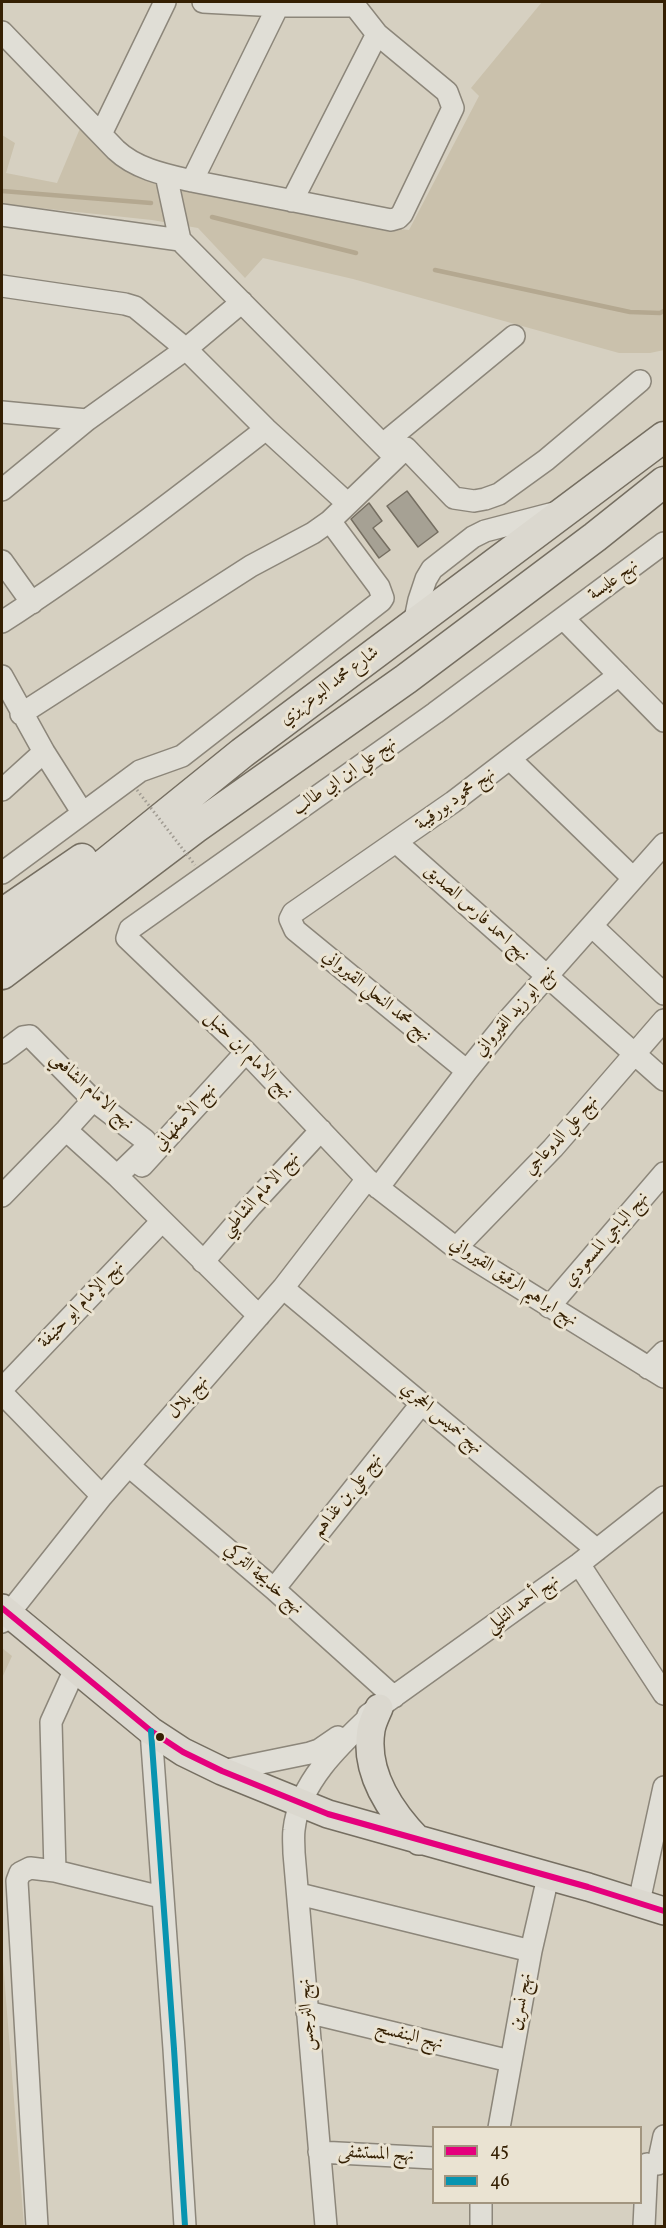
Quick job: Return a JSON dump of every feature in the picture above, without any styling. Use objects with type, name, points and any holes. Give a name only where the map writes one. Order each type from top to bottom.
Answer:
[{"type":"highway","name":"شارع محمد البوعزيزي","points":[[2,947],[242,753],[664,437]]},
{"type":"highway","name":"شارع محمد البوعزيزي","points":[[2,974],[195,828],[406,679],[595,537],[664,482]]},
{"type":"highway","points":[[2,914],[242,753]]},
{"type":"highway","points":[[2,994],[124,893],[195,828]]},
{"type":"main road","points":[[3,1615],[75,1669],[151,1731],[183,1752],[222,1771],[301,1805],[664,1911]]},
{"type":"main road","points":[[386,1703],[371,1728],[371,1761],[384,1797],[393,1812],[419,1841]]},
{"type":"street","points":[[101,134],[165,2]]},
{"type":"street","points":[[2,32],[124,157],[166,175],[192,181],[391,220],[398,218],[453,108],[447,92],[377,33],[355,4],[203,2]]},
{"type":"street","points":[[192,181],[268,4]]},
{"type":"street","points":[[292,201],[377,33]]},
{"type":"street","points":[[166,175],[180,240],[389,451]]},
{"type":"street","points":[[2,215],[180,240]]},
{"type":"street","points":[[2,286],[135,307],[186,349],[266,429],[347,503]]},
{"type":"street","points":[[2,490],[87,420],[186,349],[242,302]]},
{"type":"street","points":[[21,714],[251,566],[330,521],[389,451],[514,336]]},
{"type":"street","points":[[389,451],[408,447],[454,498],[474,501],[485,499],[499,494],[546,460],[640,381]]},
{"type":"street","points":[[2,412],[87,420]]},
{"type":"street","points":[[2,622],[32,603],[266,429]]},
{"type":"street","points":[[2,873],[140,771],[182,756],[381,602],[383,593],[330,521]]},
{"type":"street","name":"نهج عليسة","points":[[563,618],[664,543]]},
{"type":"street","points":[[2,561],[32,603]]},
{"type":"street","points":[[563,618],[664,721]]},
{"type":"street","name":"نهج علي ابن ابي طالب","points":[[127,935],[130,929],[435,713],[563,618]]},
{"type":"street","name":"نهج محمود بورقيبة","points":[[290,920],[293,913],[511,760],[619,675]]},
{"type":"street","points":[[2,676],[21,714],[82,812]]},
{"type":"street","points":[[2,790],[44,752]]},
{"type":"street","points":[[511,760],[633,878]]},
{"type":"street","name":"نهج احمد فارس الصديق","points":[[396,842],[664,1080]]},
{"type":"street","name":"نهج ابو زيد القيرواني","points":[[373,1184],[546,976],[664,844]]},
{"type":"street","name":"نهج محمد النحلي القيرواني","points":[[290,920],[295,930],[466,1071]]},
{"type":"street","points":[[592,926],[664,994]]},
{"type":"street","name":"نهج الامام ابن حنبل","points":[[127,935],[130,942],[246,1052],[373,1184]]},
{"type":"street","name":"نهج علي الدوعاجي","points":[[456,1248],[553,1148],[664,1020]]},
{"type":"street","name":"نهج الامام الشافعي","points":[[2,1053],[28,1035],[93,1100],[145,1140],[146,1148],[121,1180]]},
{"type":"street","name":"نهج الأصفهاني","points":[[121,1180],[246,1052]]},
{"type":"street","points":[[2,1196],[93,1100]]},
{"type":"street","points":[[66,1130],[121,1180],[259,1316]]},
{"type":"street","name":"نهج الامام الشاطبي","points":[[203,1262],[321,1130]]},
{"type":"street","name":"نهج الباجي المسعودي","points":[[549,1307],[664,1173]]},
{"type":"street","name":"نهج ابراهيم الرقيق القيرواني","points":[[373,1184],[456,1248],[656,1373]]},
{"type":"street","name":"نهج بلال","points":[[3,1615],[102,1496],[373,1184]]},
{"type":"street","name":"نهج الإمام ابو حنيفة","points":[[2,1391],[162,1221]]},
{"type":"street","name":"نهج خميس الحجري","points":[[283,1288],[597,1550]]},
{"type":"street","points":[[656,1373],[664,1352]]},
{"type":"street","points":[[2,1391],[102,1496]]},
{"type":"street","name":"نهج علي بن غذاهم","points":[[274,1589],[422,1403]]},
{"type":"street","name":"نهج خديجة التركي","points":[[129,1466],[274,1589],[386,1703]]},
{"type":"street","name":"نهج أحمد التليلي","points":[[222,1771],[282,1760],[319,1750],[579,1564],[664,1497]]},
{"type":"street","points":[[579,1564],[664,1694]]},
{"type":"street","points":[[55,1871],[51,1722],[75,1669]]},
{"type":"street","name":"نهج أحمد التليلي","points":[[301,1805],[323,1765],[335,1750],[386,1703]]},
{"type":"street","points":[[151,1731],[185,2226]]},
{"type":"street","points":[[639,1902],[664,1787]]},
{"type":"street","name":"نهج النرجس","points":[[301,1805],[294,1828],[294,1853],[326,2226]]},
{"type":"street","points":[[37,2226],[17,1881],[20,1873],[25,1869],[55,1871],[161,1897]]},
{"type":"street","name":"نهج نسرين","points":[[500,2126],[531,1951],[548,1877]]},
{"type":"street","points":[[299,1894],[531,1951]]},
{"type":"street","name":"نهج البنفسج","points":[[308,2012],[510,2061]]},
{"type":"street","points":[[644,2226],[653,2164],[664,2136]]},
{"type":"street","name":"نهج المستشفى","points":[[319,2152],[432,2158]]},
{"type":"street","points":[[481,2204],[481,2226]]},
{"type":"path","points":[[137,790],[195,865]]},
{"type":"shaded area","points":[[542,2],[664,2],[664,350],[650,353],[619,353],[353,279],[263,258],[245,278],[198,228],[152,220],[2,204],[2,135],[15,143],[6,173],[57,183],[81,126],[132,173],[362,225],[409,230],[479,96],[471,88]]},
{"type":"shaded area","points":[[2,1648],[12,1656],[2,1678]]},
{"type":"shaded area","points":[[2,1949],[24,2226],[2,2226]]},
{"type":"building","points":[[407,491],[438,532],[418,547],[387,506]]},
{"type":"building","points":[[369,503],[382,521],[373,528],[390,550],[379,558],[351,519]]},
{"type":"waterway","points":[[2,191],[151,203]]},
{"type":"waterway","points":[[212,217],[356,253]]},
{"type":"waterway","points":[[435,270],[630,312],[660,313],[664,311]]},
{"type":"transit line","name":"45","points":[[2,1608],[151,1731],[183,1752],[222,1771],[328,1814],[588,1887],[664,1911]]},
{"type":"transit line","name":"46","points":[[151,1731],[185,2226]]}]
